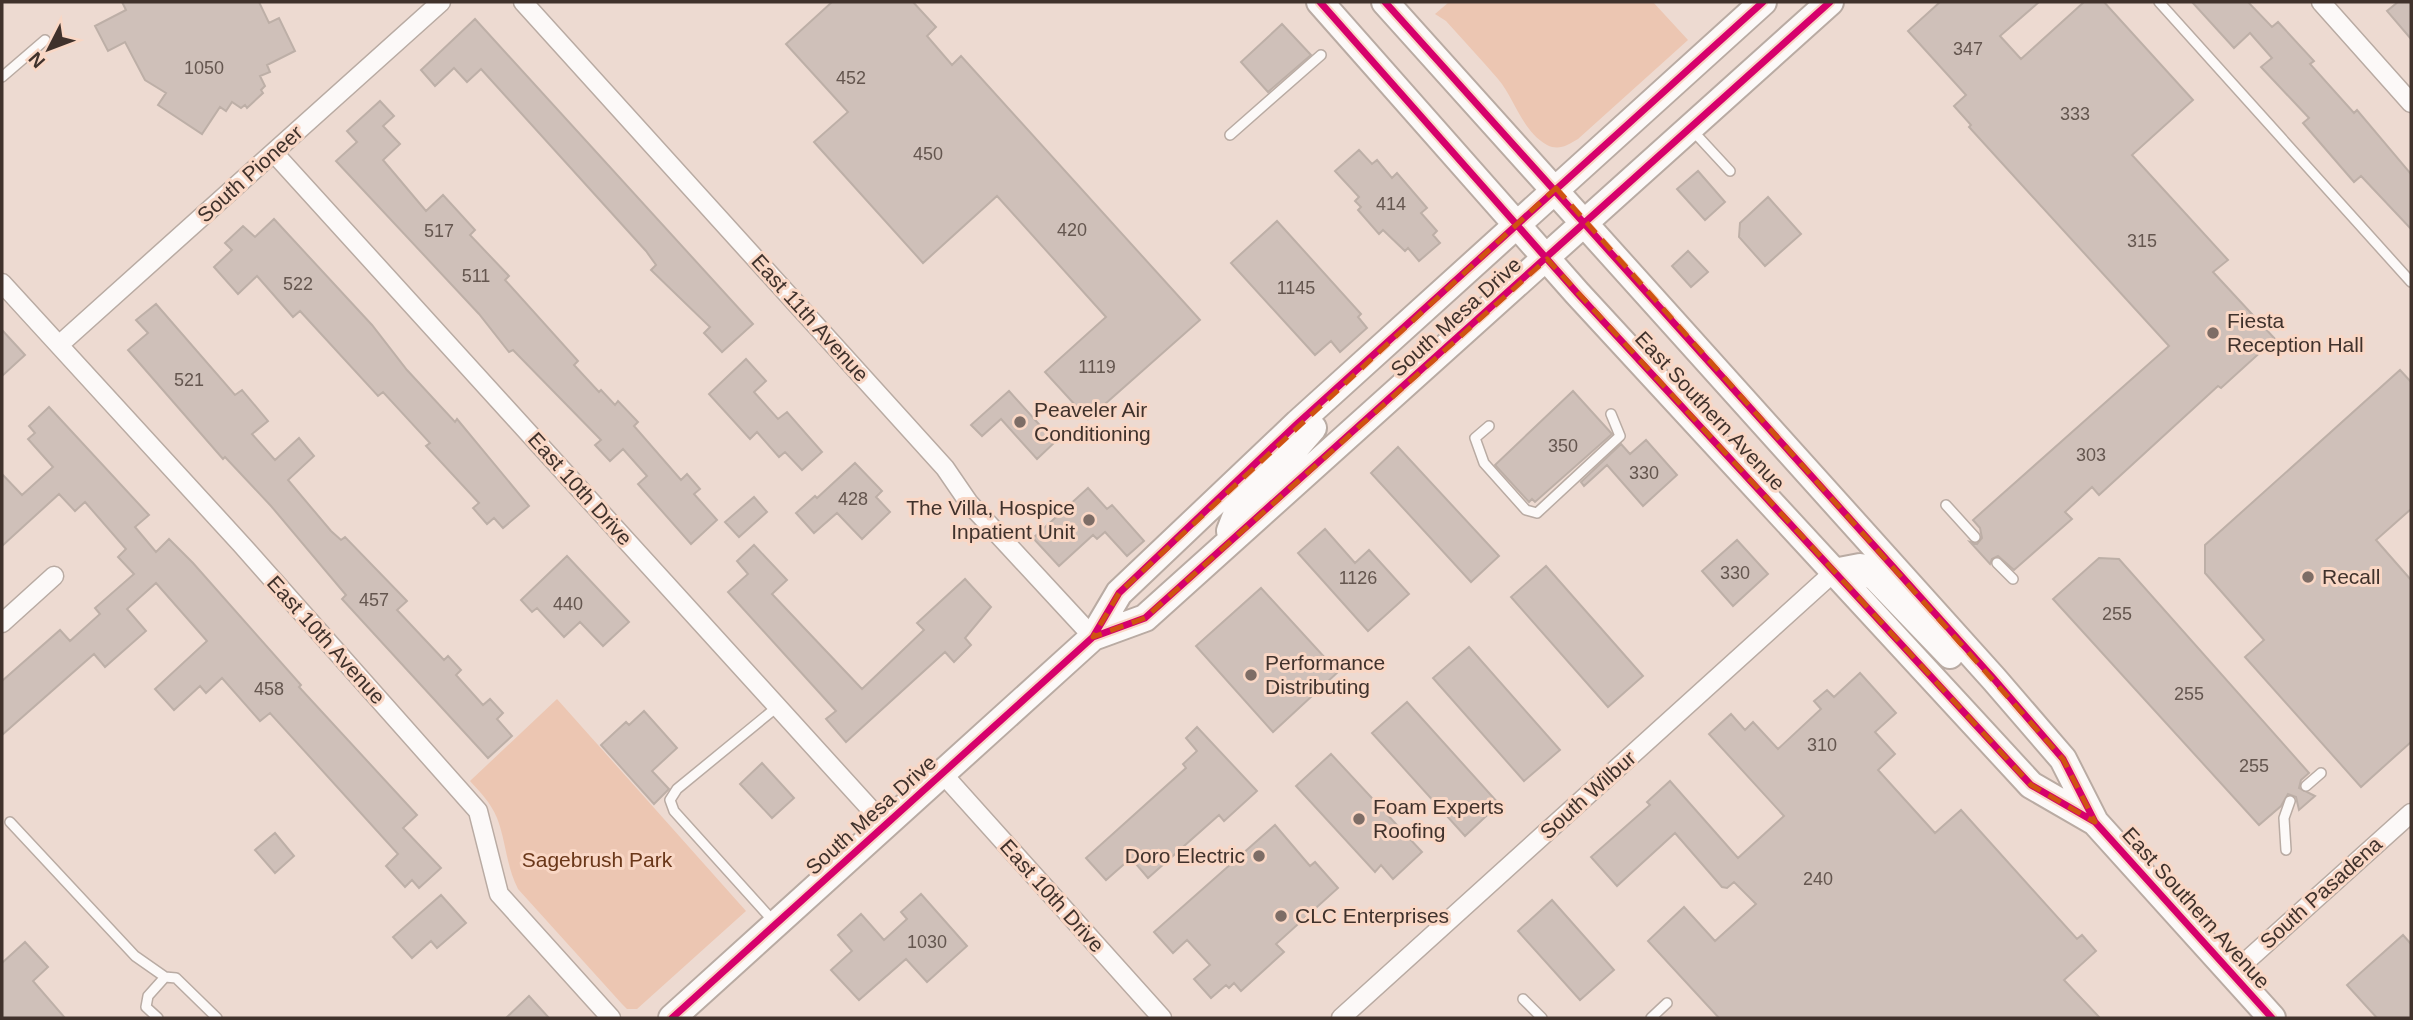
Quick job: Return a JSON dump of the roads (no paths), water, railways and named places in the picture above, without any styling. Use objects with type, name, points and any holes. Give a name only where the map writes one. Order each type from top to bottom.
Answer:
[{"type":"main road","name":"East Southern Avenue","points":[[1320,2],[1516,225],[2031,785],[2095,822]]},
{"type":"main road","name":"East Southern Avenue","points":[[1385,2],[1556,188],[2063,759],[2095,822],[2272,1018]]},
{"type":"main road","name":"South Mesa Drive","points":[[672,1018],[1093,637],[1119,593],[1329,395],[1763,2]]},
{"type":"main road","name":"South Mesa Drive","points":[[1093,637],[1146,618],[1830,2]]},
{"type":"main road","points":[[1224,549],[1235,518],[1312,431],[1329,395]]},
{"type":"main road","points":[[1834,572],[1860,567],[1876,578],[1966,670],[1993,679]]},
{"type":"street","name":"South Pioneer","points":[[59,345],[441,2]]},
{"type":"street","name":"East 11th Avenue","points":[[523,2],[946,468],[969,503],[1093,637]]},
{"type":"street","points":[[2321,2],[2411,103]]},
{"type":"street","name":"East 10th Drive","points":[[274,153],[885,825]]},
{"type":"street","name":"East 10th Avenue","points":[[2,283],[478,811],[499,894],[611,1018]]},
{"type":"street","name":"South Wilbur","points":[[1341,1018],[1834,572]]},
{"type":"street","points":[[2,623],[54,576]]},
{"type":"street","name":"East 10th Drive","points":[[943,774],[1163,1018]]},
{"type":"street","name":"South Pasadena","points":[[2232,974],[2411,813]]},
{"type":"lane","points":[[2160,2],[2411,282]]},
{"type":"lane","points":[[2,77],[45,40]]},
{"type":"lane","points":[[1230,135],[1321,55]]},
{"type":"lane","points":[[1691,129],[1730,171]]},
{"type":"lane","points":[[1489,426],[1475,438],[1480,458],[1529,513],[1537,513],[1620,436],[1611,414]]},
{"type":"lane","points":[[1946,505],[1975,537]]},
{"type":"lane","points":[[1997,563],[2013,579]]},
{"type":"lane","points":[[776,924],[674,811],[670,800],[677,789],[777,706]]},
{"type":"lane","points":[[2306,786],[2321,773]]},
{"type":"lane","points":[[2287,850],[2284,818],[2290,801]]},
{"type":"lane","points":[[10,822],[135,956],[165,978],[176,978],[217,1018]]},
{"type":"lane","points":[[158,1018],[146,1007],[148,996],[165,978]]},
{"type":"lane","points":[[1523,999],[1542,1018]]},
{"type":"lane","points":[[1651,1018],[1667,1003]]},
{"type":"place","name":"Fiesta Reception Hall","points":[[2213,333]]},
{"type":"place","name":"Peaveler Air Conditioning","points":[[1020,422]]},
{"type":"place","name":"The Villa, Hospice Inpatient Unit","points":[[1089,520]]},
{"type":"place","name":"Recall","points":[[2308,577]]},
{"type":"place","name":"Performance Distributing","points":[[1251,675]]},
{"type":"place","name":"Foam Experts Roofing","points":[[1359,819]]},
{"type":"place","name":"Doro Electric","points":[[1259,856]]},
{"type":"place","name":"CLC Enterprises","points":[[1281,916]]},
{"type":"park label","name":"Sagebrush Park","points":[[597,860]]}]
